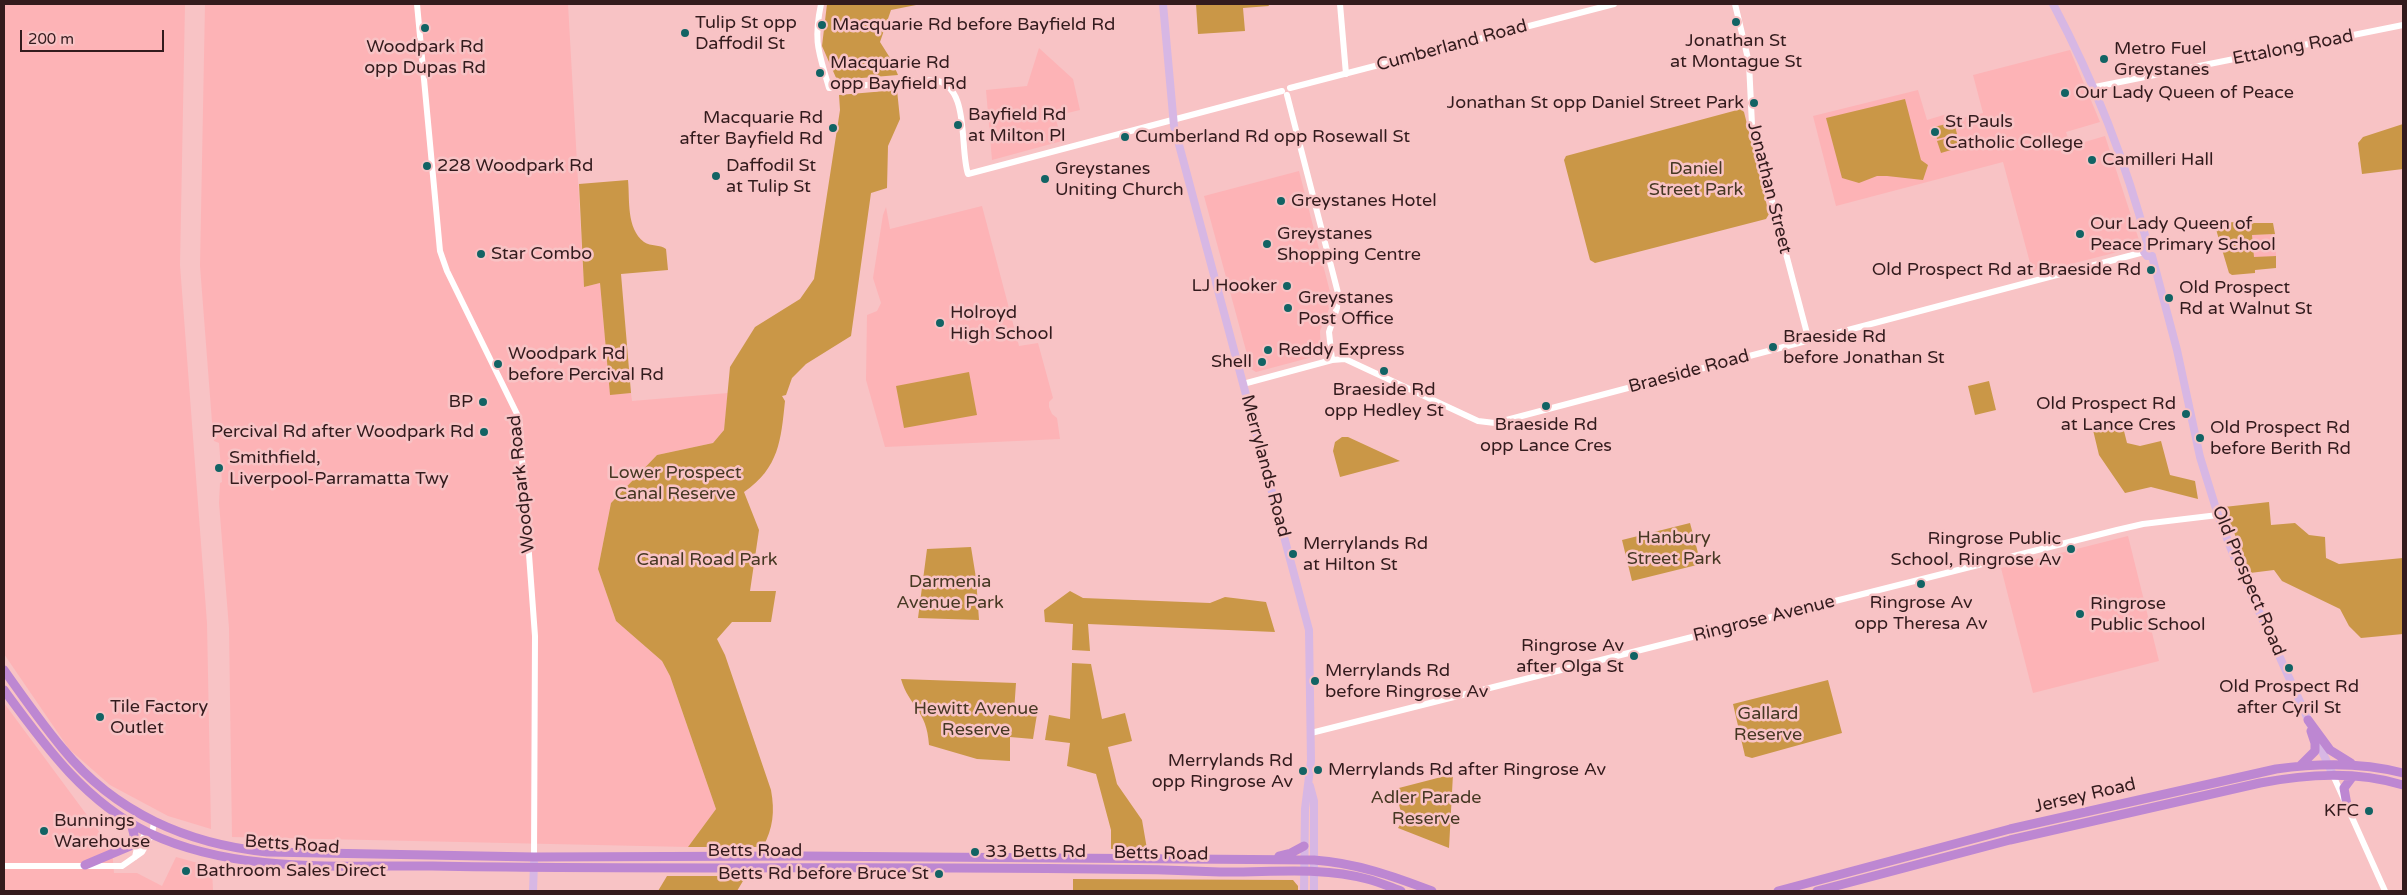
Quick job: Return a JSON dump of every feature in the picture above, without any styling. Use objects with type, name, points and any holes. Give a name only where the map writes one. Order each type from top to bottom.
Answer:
[{"type":"highway","name":"Betts Road","points":[[4,670],[64,751],[112,795],[154,822],[207,842],[239,848],[268,852],[534,857],[733,856],[1309,860]]},
{"type":"highway","name":"Betts Road","points":[[4,690],[49,752],[68,773],[103,805],[149,833],[207,852],[240,859],[294,864],[534,868],[1085,868],[1309,872]]},
{"type":"highway","points":[[2308,720],[2330,750],[2353,764]]},
{"type":"highway","points":[[2300,766],[2314,751],[2315,744],[2308,720]]},
{"type":"highway","name":"Jersey Road","points":[[1778,891],[2010,830],[2233,779],[2300,766],[2353,764],[2382,767],[2403,773]]},
{"type":"highway","points":[[2382,767],[2403,766]]},
{"type":"highway","name":"Jersey Road","points":[[1817,891],[2010,840],[2235,788],[2288,778],[2333,775],[2353,776],[2384,779],[2403,785]]},
{"type":"highway","points":[[2347,805],[2344,788],[2353,776]]},
{"type":"highway","points":[[85,865],[130,846],[134,835],[131,823]]},
{"type":"highway","points":[[1267,860],[1291,853],[1304,846]]},
{"type":"highway","points":[[1309,860],[1340,862],[1373,870],[1432,891]]},
{"type":"highway","points":[[1309,872],[1367,879],[1401,891]]},
{"type":"main road","name":"Merrylands Road","points":[[1164,4],[1173,120],[1309,630],[1310,784],[1306,800],[1304,846],[1309,860]]},
{"type":"main road","name":"Old Prospect Road","points":[[2053,4],[2094,87],[2131,187],[2177,350],[2200,457],[2218,515],[2233,554],[2333,775]]},
{"type":"main road","name":"Merrylands Road","points":[[1304,891],[1309,872],[1314,801],[1310,784]]},
{"type":"main road","points":[[149,833],[154,822]]},
{"type":"main road","name":"Woodpark Road","points":[[532,891],[534,857]]},
{"type":"main road","name":"Merrylands Road","points":[[1309,872],[1314,891]]},
{"type":"street","name":"Woodpark Road","points":[[417,4],[440,250],[447,271],[518,418],[534,628],[534,857]]},
{"type":"street","name":"Cumberland Road","points":[[821,4],[817,31],[817,52],[829,88],[933,80],[950,88],[957,97],[959,104],[964,159],[968,174],[1614,4]]},
{"type":"street","points":[[1340,4],[1346,74]]},
{"type":"street","name":"Jonathan Street","points":[[1735,4],[1749,63],[1752,125],[1809,341]]},
{"type":"street","name":"Ettalong Road","points":[[2094,87],[2403,25]]},
{"type":"street","points":[[1287,91],[1338,293],[1337,310],[1329,332],[1332,360]]},
{"type":"street","name":"Braeside Road","points":[[1243,384],[1332,360],[1351,360],[1478,421],[1492,423],[2148,251]]},
{"type":"street","name":"Ringrose Avenue","points":[[1311,733],[2117,530],[2144,524],[2218,515]]},
{"type":"street","name":"Old Prospect Road","points":[[2333,775],[2385,891]]},
{"type":"street","points":[[4,866],[119,866],[142,852],[149,833]]},
{"type":"shaded area","points":[[4,4],[185,4],[180,265],[207,623],[211,829],[168,816],[110,785],[69,749],[4,654]]},
{"type":"shaded area","points":[[205,4],[568,4],[584,287],[600,283],[610,394],[631,393],[632,401],[728,393],[724,430],[713,443],[657,455],[611,503],[598,569],[616,621],[662,661],[670,676],[716,809],[688,847],[232,837],[229,628],[219,503],[220,483],[222,482],[219,443],[214,441],[213,435],[200,266]]},
{"type":"shaded area","points":[[1039,48],[1073,79],[1080,110],[1055,116],[1062,141],[992,160],[986,90],[1027,86]]},
{"type":"shaded area","name":"St Pauls Catholic College","points":[[2070,50],[2100,122],[2066,132],[2071,146],[2105,136],[2141,246],[2063,266],[2045,263],[2040,265],[2033,274],[2003,162],[1836,206],[1813,116],[1918,90],[1927,120],[1947,114],[1953,120],[1983,113],[1973,75]]},
{"type":"shaded area","name":"Greystanes Shopping Centre","points":[[1299,171],[1330,292],[1331,304],[1320,331],[1321,352],[1320,355],[1256,372],[1251,369],[1204,196]]},
{"type":"shaded area","name":"Holroyd High School","points":[[982,206],[1019,346],[1038,343],[1053,398],[1049,402],[1049,407],[1052,414],[1057,418],[1060,439],[885,447],[866,380],[867,315],[877,311],[881,303],[873,278],[883,215],[886,207],[890,229]]},
{"type":"shaded area","points":[[2275,234],[2276,256],[2254,258],[2252,235]]},
{"type":"shaded area","name":"Ringrose Public School","points":[[2128,536],[2159,661],[2033,693],[2001,568]]},
{"type":"shaded area","points":[[4,703],[112,849],[114,873],[137,873],[162,886],[176,857],[212,867],[213,891],[4,891]]},
{"type":"green space","points":[[827,4],[921,4],[891,10],[880,42],[898,75],[837,80],[822,46]]},
{"type":"green space","points":[[1196,4],[1268,4],[1269,6],[1243,8],[1245,31],[1198,34]]},
{"type":"green space","name":"Lower Prospect Canal Reserve","points":[[897,90],[900,119],[888,146],[887,188],[871,193],[851,336],[806,364],[792,378],[786,395],[782,396],[785,401],[784,415],[776,452],[765,473],[744,492],[759,530],[750,591],[776,591],[771,622],[732,622],[717,639],[725,655],[771,790],[773,813],[771,826],[763,847],[688,847],[716,809],[670,676],[662,661],[616,621],[598,569],[611,503],[657,455],[713,443],[724,430],[730,367],[755,327],[800,299],[814,279],[840,110],[839,95]]},
{"type":"green space","points":[[1905,99],[1921,160],[1928,165],[1923,180],[1877,176],[1859,183],[1842,178],[1826,118]]},
{"type":"green space","name":"Daniel Street Park","points":[[1741,109],[1744,112],[1769,214],[1766,219],[1595,263],[1590,260],[1564,160],[1566,156]]},
{"type":"green space","points":[[1954,122],[1957,134],[1937,139],[1934,127]]},
{"type":"green space","points":[[2403,124],[2403,169],[2362,174],[2358,143],[2363,137]]},
{"type":"green space","points":[[1958,135],[1961,147],[1941,153],[1937,141]]},
{"type":"green space","points":[[628,180],[630,213],[634,229],[644,242],[666,249],[668,270],[621,274],[631,393],[610,395],[600,283],[584,287],[579,184]]},
{"type":"green space","points":[[2251,220],[2251,223],[2273,223],[2275,234],[2252,235],[2254,257],[2276,256],[2276,268],[2255,270],[2255,273],[2232,275],[2229,273],[2215,226],[2217,224]]},
{"type":"green space","points":[[969,372],[977,415],[904,428],[896,386]]},
{"type":"green space","points":[[1989,381],[1996,410],[1975,415],[1968,386]]},
{"type":"green space","points":[[2122,423],[2127,443],[2140,446],[2161,441],[2170,475],[2195,481],[2198,499],[2151,487],[2125,493],[2099,455],[2093,430]]},
{"type":"green space","points":[[1342,437],[1348,437],[1400,461],[1340,477],[1333,451],[1335,442]]},
{"type":"green space","points":[[2269,502],[2271,525],[2295,523],[2309,535],[2325,537],[2326,558],[2339,564],[2403,558],[2403,634],[2361,638],[2349,626],[2340,609],[2282,581],[2274,570],[2250,573],[2224,507]]},
{"type":"green space","name":"Hanbury Street Park","points":[[1690,523],[1701,564],[1632,581],[1622,540]]},
{"type":"green space","name":"Darmenia Avenue Park","points":[[971,547],[976,578],[979,620],[918,618],[927,549]]},
{"type":"green space","points":[[1070,591],[1083,598],[1210,603],[1225,597],[1266,602],[1275,632],[1088,624],[1090,651],[1072,650],[1073,624],[1045,622],[1044,610]]},
{"type":"green space","points":[[1072,663],[1091,664],[1102,719],[1125,713],[1132,741],[1108,747],[1117,784],[1142,820],[1147,849],[1111,849],[1111,830],[1096,774],[1067,766],[1070,743],[1045,740],[1049,715],[1070,719]]},
{"type":"green space","name":"Hewitt Avenue Reserve","points":[[901,679],[1016,683],[1014,712],[1037,714],[1033,739],[1010,737],[1010,761],[977,759],[929,745],[925,723],[908,696]]},
{"type":"green space","name":"Gallard Reserve","points":[[1828,680],[1842,733],[1752,758],[1745,756],[1733,704]]},
{"type":"green space","name":"Adler Parade Reserve","points":[[1453,774],[1449,848],[1398,828],[1403,820],[1395,789]]},
{"type":"green space","points":[[667,876],[746,876],[737,891],[658,891]]},
{"type":"green space","points":[[1073,879],[1293,880],[1298,886],[1298,891],[1073,891]]},
{"type":"place","name":"Jonathan St at Montague St","points":[[1736,22]]},
{"type":"place","name":"Macquarie Rd before Bayfield Rd","points":[[822,25]]},
{"type":"place","name":"Woodpark Rd opp Dupas Rd","points":[[425,28]]},
{"type":"place","name":"Tulip St opp Daffodil St","points":[[685,33]]},
{"type":"place","name":"Metro Fuel Greystanes","points":[[2104,59]]},
{"type":"place","name":"Macquarie Rd opp Bayfield Rd","points":[[820,73]]},
{"type":"place","name":"Our Lady Queen of Peace","points":[[2065,93]]},
{"type":"place","name":"Jonathan St opp Daniel Street Park","points":[[1754,103]]},
{"type":"place","name":"Bayfield Rd at Milton Pl","points":[[958,125]]},
{"type":"place","name":"Macquarie Rd after Bayfield Rd","points":[[833,128]]},
{"type":"place","name":"St Pauls Catholic College","points":[[1935,132]]},
{"type":"place","name":"Cumberland Rd opp Rosewall St","points":[[1125,137]]},
{"type":"place","name":"Camilleri Hall","points":[[2092,160]]},
{"type":"place","name":"228 Woodpark Rd","points":[[427,166]]},
{"type":"place","name":"Daffodil St at Tulip St","points":[[716,176]]},
{"type":"place","name":"Greystanes Uniting Church","points":[[1045,179]]},
{"type":"place","name":"Greystanes Hotel","points":[[1281,201]]},
{"type":"place","name":"Our Lady Queen of Peace Primary School","points":[[2080,234]]},
{"type":"place","name":"Greystanes Shopping Centre","points":[[1267,244]]},
{"type":"place","name":"Star Combo","points":[[481,254]]},
{"type":"place","name":"Old Prospect Rd at Braeside Rd","points":[[2151,270]]},
{"type":"place","name":"LJ Hooker","points":[[1287,286]]},
{"type":"place","name":"Old Prospect Rd at Walnut St","points":[[2169,298]]},
{"type":"place","name":"Greystanes Post Office","points":[[1288,308]]},
{"type":"place","name":"Holroyd High School","points":[[940,323]]},
{"type":"place","name":"Braeside Rd before Jonathan St","points":[[1773,347]]},
{"type":"place","name":"Reddy Express","points":[[1268,350]]},
{"type":"place","name":"Shell","points":[[1262,362]]},
{"type":"place","name":"Woodpark Rd before Percival Rd","points":[[498,364]]},
{"type":"place","name":"Braeside Rd opp Hedley St","points":[[1384,371]]},
{"type":"place","name":"BP","points":[[483,402]]},
{"type":"place","name":"Braeside Rd opp Lance Cres","points":[[1546,406]]},
{"type":"place","name":"Old Prospect Rd at Lance Cres","points":[[2186,414]]},
{"type":"place","name":"Percival Rd after Woodpark Rd","points":[[484,432]]},
{"type":"place","name":"Old Prospect Rd before Berith Rd","points":[[2200,438]]},
{"type":"place","name":"Smithfield, Liverpool-Parramatta Twy","points":[[219,468]]},
{"type":"place","name":"Ringrose Public School, Ringrose Av","points":[[2071,549]]},
{"type":"place","name":"Merrylands Rd at Hilton St","points":[[1293,554]]},
{"type":"place","name":"Ringrose Av opp Theresa Av","points":[[1921,584]]},
{"type":"place","name":"Ringrose Public School","points":[[2080,614]]},
{"type":"place","name":"Ringrose Av after Olga St","points":[[1634,656]]},
{"type":"place","name":"Old Prospect Rd after Cyril St","points":[[2289,668]]},
{"type":"place","name":"Merrylands Rd before Ringrose Av","points":[[1315,681]]},
{"type":"place","name":"Tile Factory Outlet","points":[[100,717]]},
{"type":"place","name":"Merrylands Rd after Ringrose Av","points":[[1318,770]]},
{"type":"place","name":"Merrylands Rd opp Ringrose Av","points":[[1303,771]]},
{"type":"place","name":"KFC","points":[[2369,811]]},
{"type":"place","name":"Bunnings Warehouse","points":[[44,831]]},
{"type":"place","name":"33 Betts Rd","points":[[975,852]]},
{"type":"place","name":"Bathroom Sales Direct","points":[[186,871]]},
{"type":"place","name":"Betts Rd before Bruce St","points":[[939,874]]},
{"type":"park label","name":"Canal Road Park","points":[[707,560]]}]
